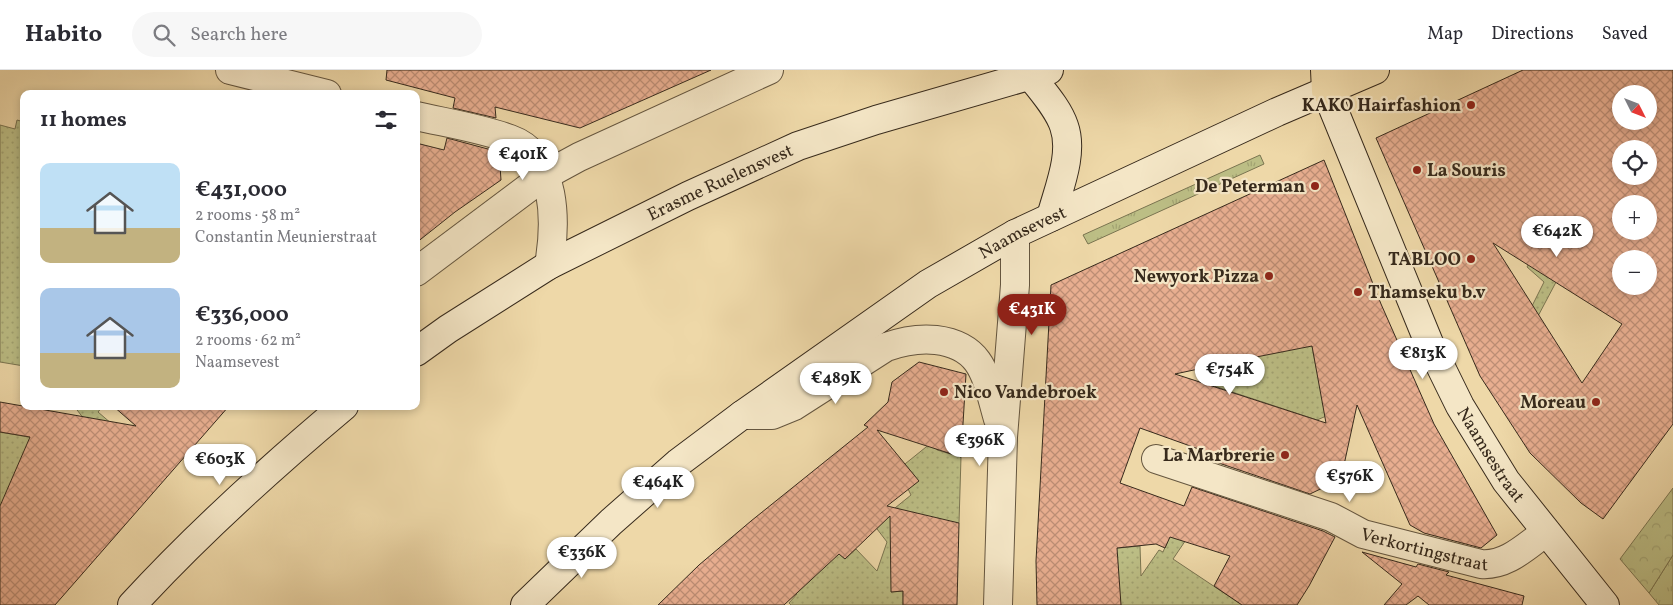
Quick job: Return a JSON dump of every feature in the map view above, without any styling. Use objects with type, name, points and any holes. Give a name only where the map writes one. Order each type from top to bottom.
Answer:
[{"type":"main road","points":[[1326,80],[1375,70]]},
{"type":"street","points":[[230,70],[310,90]]},
{"type":"street","points":[[420,269],[544,176],[579,157],[769,70]]},
{"type":"street","points":[[1039,73],[1064,126],[1068,143],[1066,160],[1051,217]]},
{"type":"street","name":"Erasme Ruelensvest","points":[[420,349],[548,265],[688,196],[798,146],[876,120],[1039,73]]},
{"type":"street","name":"Naamsevest","points":[[525,605],[626,509],[678,463],[742,415],[928,284],[1015,234],[1326,80]]},
{"type":"street","name":"Naamsestraat","points":[[1326,80],[1429,343],[1460,406],[1506,481],[1606,605]]},
{"type":"street","points":[[420,117],[511,139],[526,148],[536,160],[544,176],[553,207],[553,238],[548,265]]},
{"type":"street","points":[[998,605],[1003,437],[1014,285],[1015,234]]},
{"type":"street","points":[[742,415],[772,415],[794,406],[886,347],[902,341],[924,339],[954,343],[968,350],[980,365],[1003,437]]},
{"type":"street","points":[[132,605],[180,553],[264,473],[339,410]]},
{"type":"street","name":"Verkortingstraat","points":[[1156,459],[1331,517],[1363,534],[1481,564],[1495,565],[1546,532]]},
{"type":"green space","points":[[17,120],[20,121],[20,365],[0,362],[0,125],[15,129]]},
{"type":"green space","points":[[1260,155],[1264,164],[1088,244],[1083,235]]},
{"type":"green space","points":[[1544,235],[1572,252],[1537,318],[1531,308],[1544,282],[1527,267]]},
{"type":"green space","points":[[1219,343],[1312,346],[1316,367],[1340,410],[1317,420],[1208,384]]},
{"type":"green space","points":[[77,410],[100,410],[98,412],[126,436],[111,454]]},
{"type":"green space","points":[[0,432],[63,443],[0,549]]},
{"type":"green space","points":[[931,443],[937,450],[961,457],[959,523],[891,592],[903,591],[903,605],[791,605],[789,603],[797,594],[790,587],[839,554],[845,559],[856,549],[877,571],[887,542],[874,525],[911,495],[908,489],[905,464]]},
{"type":"green space","points":[[1673,488],[1673,555],[1649,593],[1620,559]]},
{"type":"green space","points":[[1175,524],[1192,531],[1173,559],[1242,605],[1121,605],[1108,549],[1140,546],[1141,576],[1159,550],[1163,552]]},
{"type":"green space","points":[[1673,555],[1673,605],[1659,605],[1649,593]]},
{"type":"building","points":[[387,70],[711,70],[580,128],[495,107],[496,118],[453,108],[455,98],[386,80]]},
{"type":"building","points":[[1523,70],[1673,70],[1673,424],[1603,519],[1581,503],[1530,453],[1480,376],[1376,138]],"holes":[[[1493,243],[1622,324],[1582,383]]]},
{"type":"building","points":[[447,138],[499,152],[501,180],[455,212],[420,240],[420,144],[444,150]]},
{"type":"building","points":[[1324,160],[1381,304],[1434,424],[1497,535],[1481,548],[1424,533],[1410,525],[1357,405],[1339,488],[1337,481],[1310,494],[1204,458],[1207,452],[1140,428],[1120,483],[1184,506],[1192,487],[1323,531],[1335,537],[1309,586],[1297,605],[1242,605],[1214,586],[1230,556],[1170,537],[1165,548],[1156,544],[1117,548],[1121,605],[1037,605],[1036,561],[1051,285]],"holes":[[[1312,346],[1326,423],[1175,374]]]},
{"type":"building","points":[[919,362],[966,374],[961,457],[877,430],[919,481],[887,506],[959,523],[957,605],[903,605],[903,591],[891,592],[890,516],[845,559],[839,554],[784,605],[658,605],[699,565],[868,427],[864,425],[888,402],[892,382]]},
{"type":"building","points":[[0,402],[20,406],[20,410],[45,410],[136,426],[118,410],[226,410],[55,605],[0,605],[0,506],[30,437],[0,432]]},
{"type":"building","points":[[1362,552],[1416,567],[1418,564],[1449,572],[1446,575],[1524,596],[1522,605],[1429,605],[1418,596],[1406,605],[1384,605],[1402,584]]},
{"type":"place","name":"KAKO Hairfashion","points":[[1471,105]]},
{"type":"place","name":"La Souris","points":[[1417,170]]},
{"type":"place","name":"De Peterman","points":[[1315,186]]},
{"type":"place","name":"TABLOO","points":[[1471,259]]},
{"type":"place","name":"Newyork Pizza","points":[[1269,276]]},
{"type":"place","name":"Thamseku b.v","points":[[1358,292]]},
{"type":"place","name":"Nico Vandebroek","points":[[944,392]]},
{"type":"place","name":"Moreau","points":[[1596,402]]},
{"type":"place","name":"La Marbrerie","points":[[1285,455]]}]
